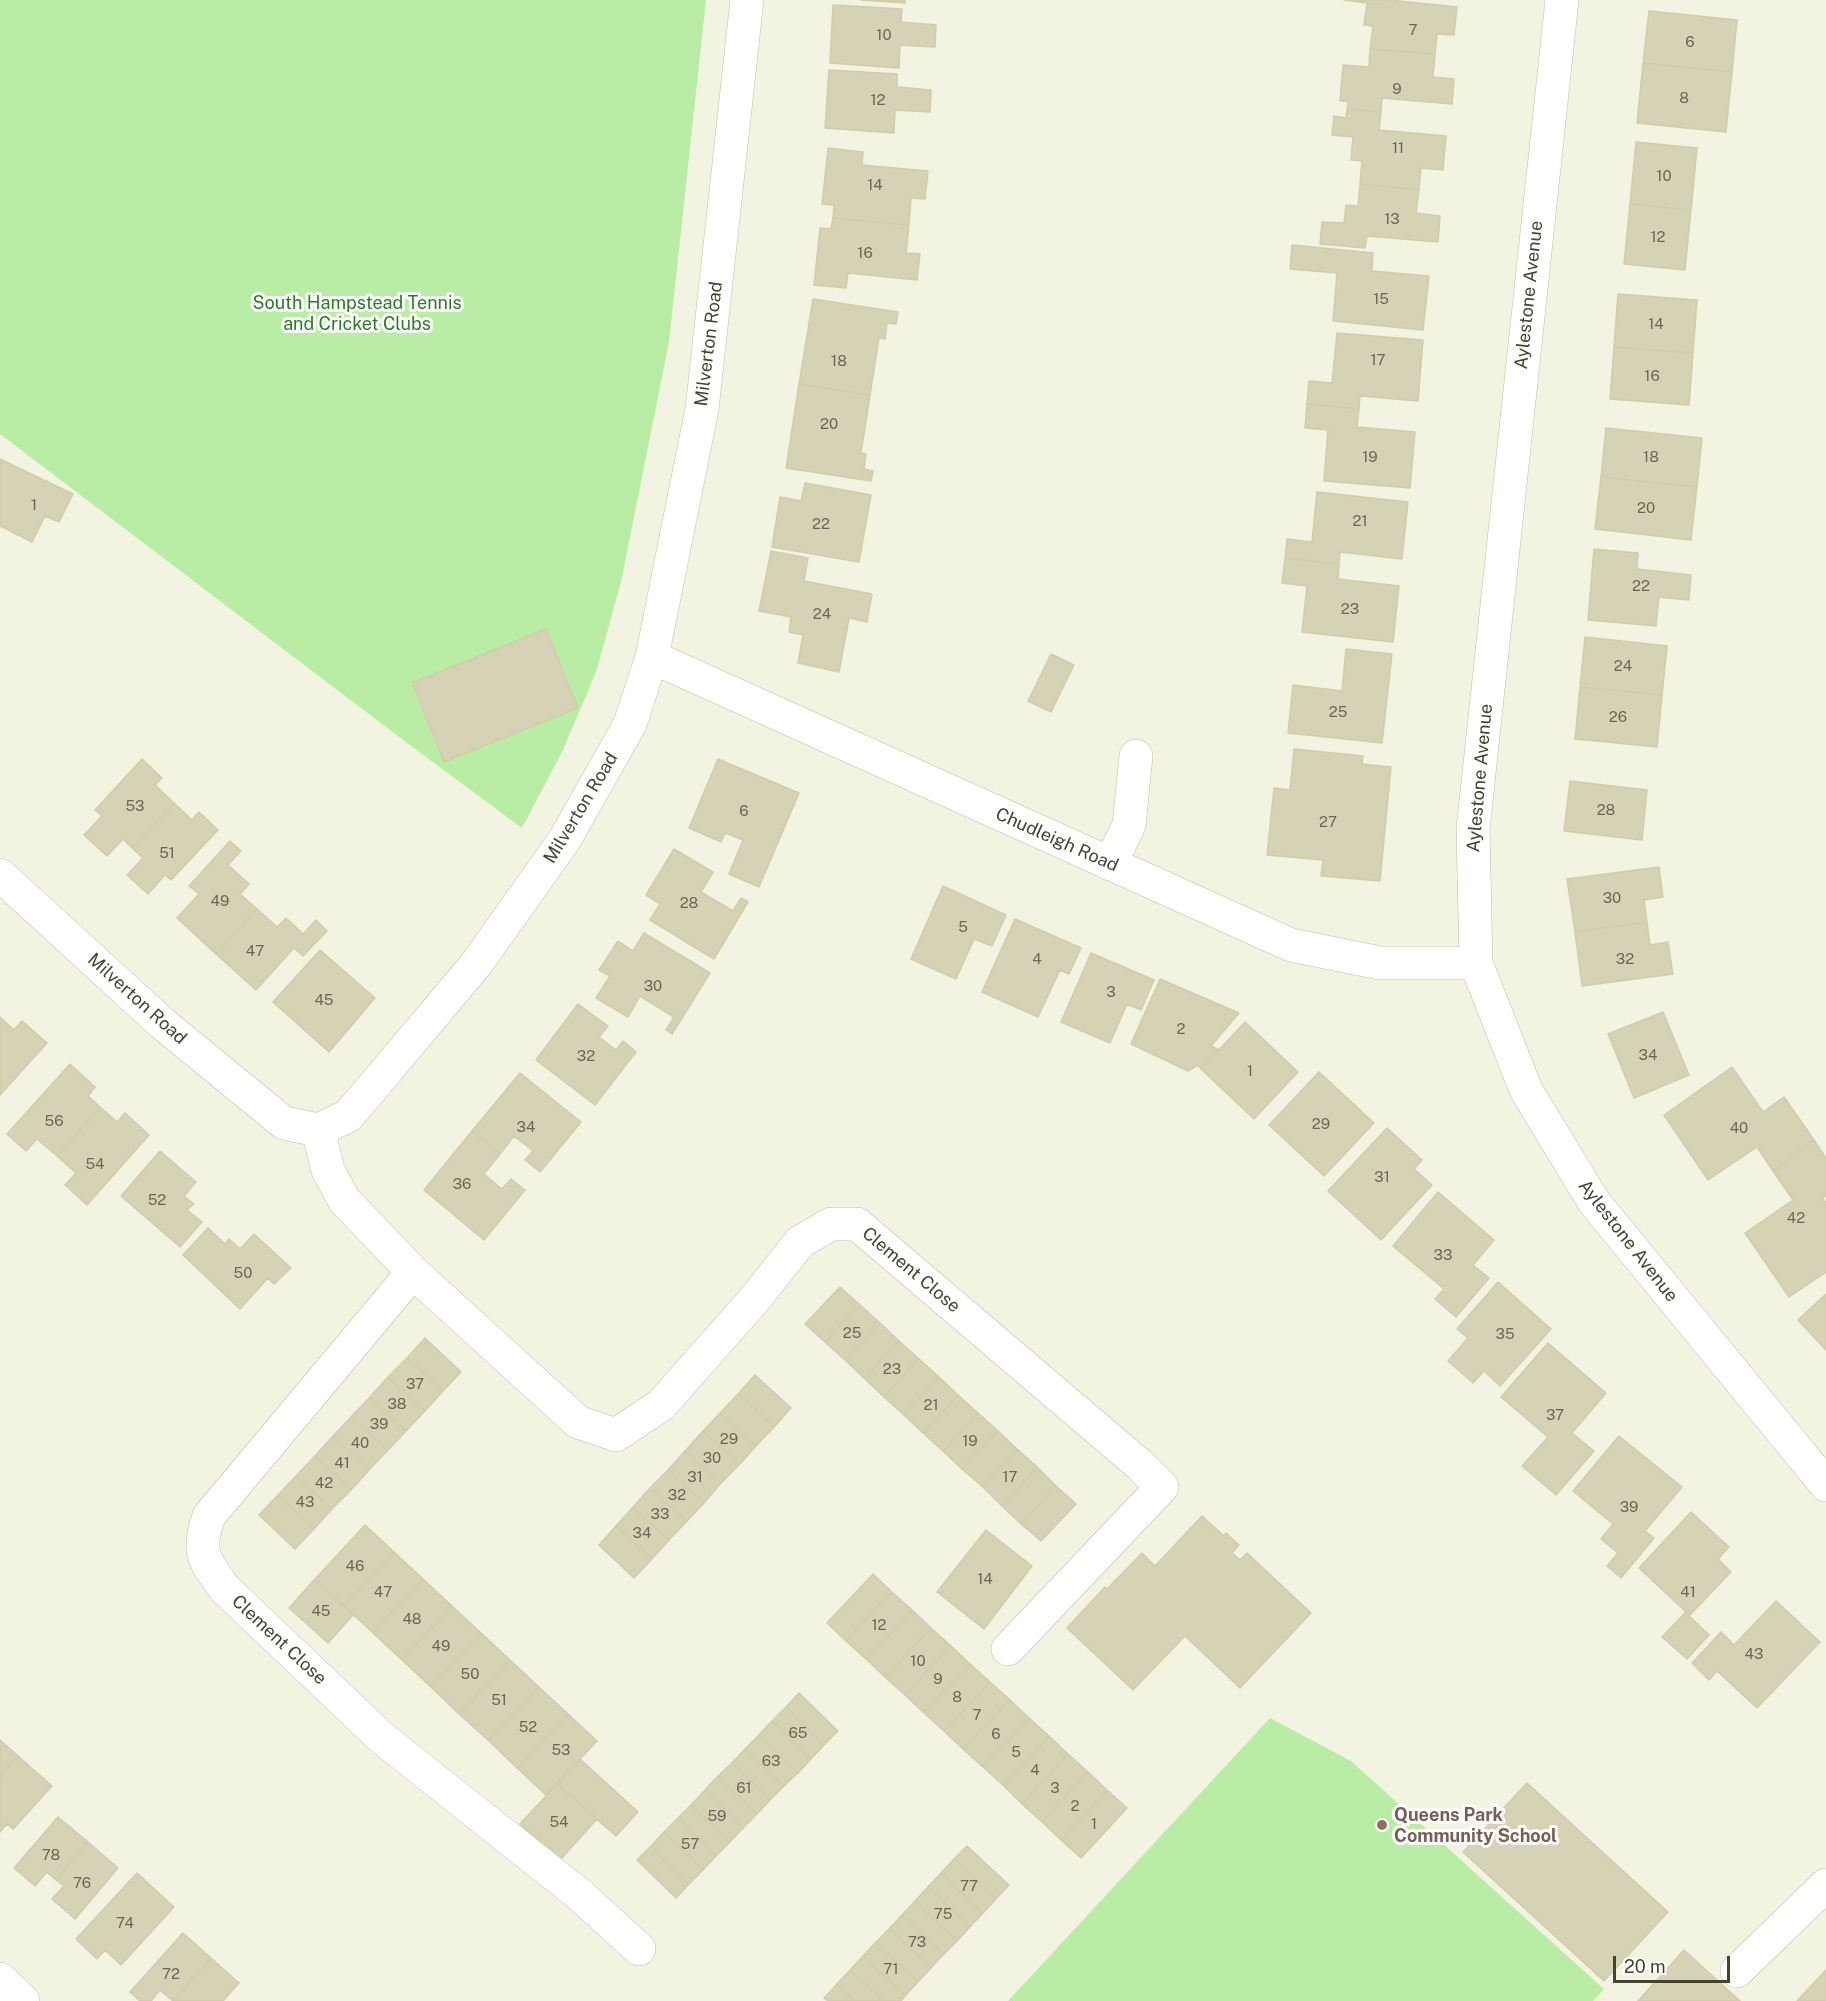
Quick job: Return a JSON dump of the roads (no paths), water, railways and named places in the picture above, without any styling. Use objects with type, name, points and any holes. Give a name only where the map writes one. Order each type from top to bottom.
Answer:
[{"type":"street","name":"Milverton Road","points":[[0,875],[163,1024],[284,1123],[318,1130],[348,1116],[372,1089],[477,963],[565,839],[630,724],[652,657],[702,409],[747,0]]},
{"type":"street","name":"Aylestone Avenue","points":[[1562,0],[1473,830],[1476,963],[1526,1090],[1594,1202],[1826,1485]]},
{"type":"street","name":"Chudleigh Road","points":[[652,657],[1291,945],[1380,963],[1476,963]]},
{"type":"street","points":[[1110,864],[1129,825],[1136,756]]},
{"type":"street","name":"Clement Close","points":[[318,1130],[328,1170],[344,1200],[413,1272],[578,1422],[616,1435],[661,1405],[754,1300],[800,1242],[831,1224],[857,1224],[1140,1465],[1162,1487],[1008,1649]]},
{"type":"street","name":"Clement Close","points":[[413,1272],[209,1516],[201,1537],[205,1561],[225,1589],[382,1738],[580,1895],[639,1949]]},
{"type":"street","points":[[1737,1971],[1826,1885]]},
{"type":"street","points":[[0,1979],[23,2001]]},
{"type":"place","name":"Queens Park Community School","points":[[1382,1825]]},
{"type":"park label","name":"South Hampstead Tennis and Cricket Clubs","points":[[357,313]]}]
